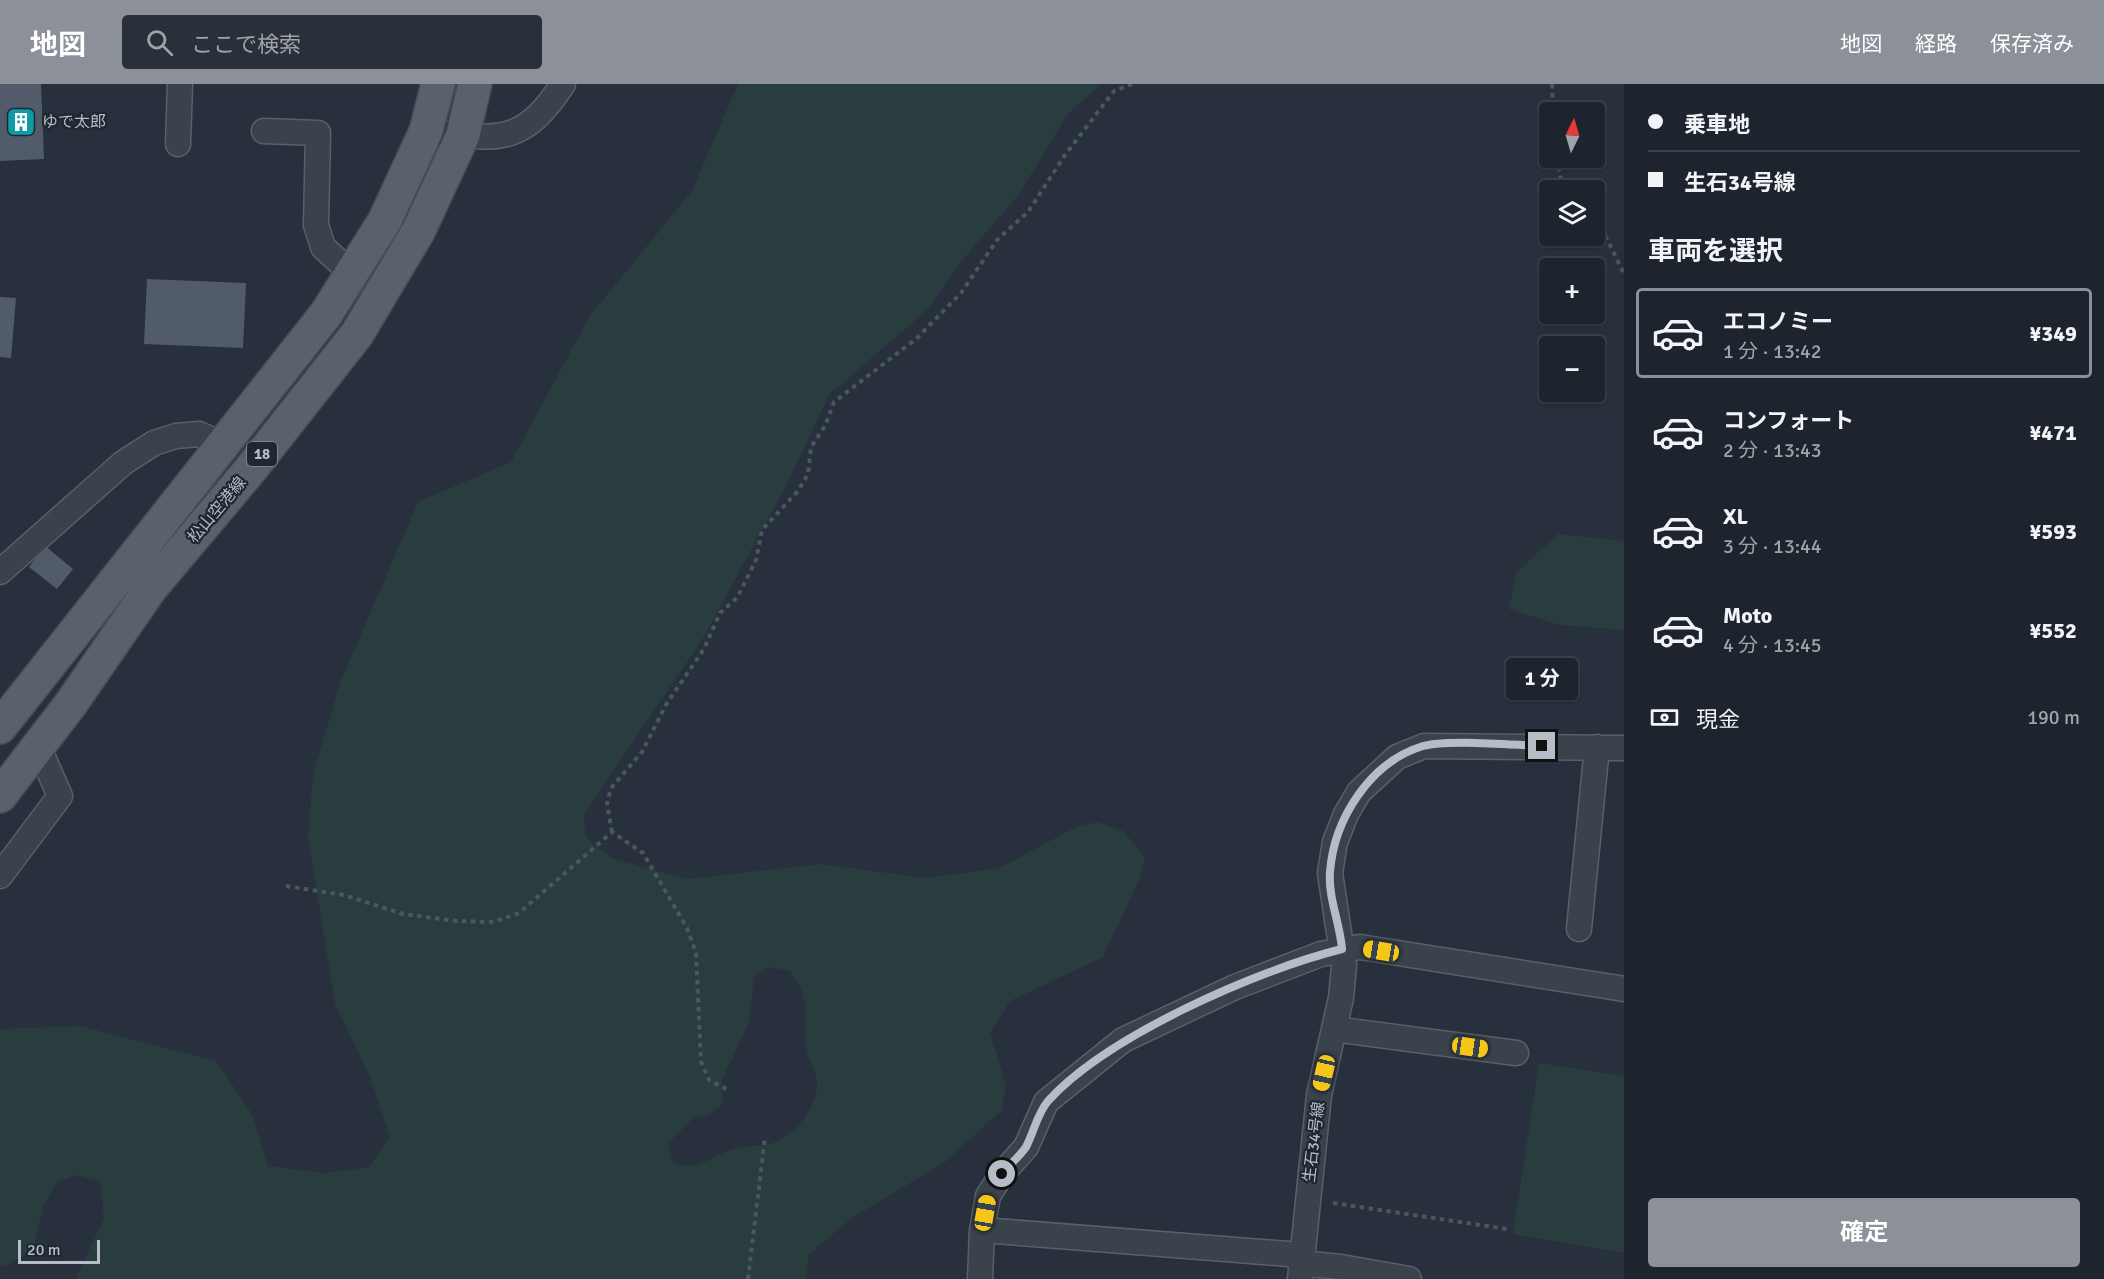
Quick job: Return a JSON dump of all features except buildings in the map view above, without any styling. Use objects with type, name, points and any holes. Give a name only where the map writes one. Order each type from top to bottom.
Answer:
[{"type":"main road","name":"松山空港線","points":[[0,727],[326,314],[385,220],[426,131],[438,84]]},
{"type":"main road","name":"松山空港線","points":[[0,796],[38,747],[150,589],[250,470],[357,334],[418,230],[463,135],[475,84]]},
{"type":"street","points":[[178,144],[180,84]]},
{"type":"street","points":[[426,131],[463,135],[512,135],[538,119],[563,84]]},
{"type":"street","points":[[264,131],[318,133],[316,225],[323,247],[352,274]]},
{"type":"street","points":[[0,572],[123,464],[154,443],[176,436],[199,434],[224,445]]},
{"type":"street","name":"生石34号線","points":[[1300,1266],[1319,1095],[1343,977],[1342,949],[1330,873],[1335,842],[1346,814],[1359,792],[1397,757],[1424,746],[1624,748]]},
{"type":"street","points":[[0,876],[60,796],[38,747]]},
{"type":"street","points":[[1579,929],[1597,747]]},
{"type":"street","points":[[980,1279],[982,1230],[988,1196],[1002,1174],[1026,1147],[1047,1102],[1123,1040],[1235,987],[1321,954],[1360,947],[1624,989]]},
{"type":"street","points":[[1334,1029],[1516,1053]]},
{"type":"street","points":[[982,1230],[1300,1266],[1341,1267],[1409,1279]]},
{"type":"path","points":[[728,1090],[709,1080],[701,1062],[696,953],[687,928],[643,854],[612,832],[606,804],[610,788],[642,752],[667,703],[704,649],[720,613],[737,598],[756,560],[762,530],[798,491],[808,474],[811,447],[825,426],[834,402],[916,339],[961,293],[997,240],[1028,212],[1065,155],[1114,91],[1132,84]]},
{"type":"path","points":[[1552,84],[1553,102]]},
{"type":"path","points":[[1605,235],[1624,274]]},
{"type":"path","points":[[286,886],[344,895],[403,914],[456,921],[494,922],[519,913],[612,832]]},
{"type":"path","points":[[748,1279],[765,1137]]},
{"type":"path","points":[[1307,1199],[1507,1229]]},
{"type":"shaded area","points":[[738,84],[1101,84],[1067,115],[1019,194],[959,264],[928,309],[829,395],[786,486],[702,640],[584,814],[585,836],[611,858],[687,879],[820,864],[925,878],[1000,868],[1076,827],[1097,822],[1123,831],[1145,857],[1139,880],[1103,957],[1010,1001],[990,1033],[1006,1084],[1002,1110],[945,1162],[852,1218],[808,1255],[807,1279],[75,1279],[104,1219],[101,1182],[77,1175],[57,1182],[43,1207],[33,1249],[5,1266],[0,1266],[0,1029],[80,1026],[216,1061],[252,1114],[268,1166],[326,1173],[369,1167],[390,1137],[369,1074],[335,1004],[308,837],[313,775],[340,683],[418,502],[511,462],[589,317],[692,191]],"holes":[[[769,967],[790,971],[804,997],[806,1044],[817,1079],[814,1100],[810,1108],[793,1131],[778,1141],[734,1149],[699,1164],[673,1164],[668,1143],[694,1117],[708,1116],[723,1104],[721,1082],[749,1023],[754,976]]]},
{"type":"shaded area","points":[[1558,534],[1624,541],[1624,630],[1559,625],[1509,609],[1516,573]]},
{"type":"shaded area","points":[[1539,1063],[1624,1076],[1624,1253],[1513,1234]]},
{"type":"place","name":"ゆで太郎","points":[[21,122]]},
{"type":"route","points":[[1002,1174],[1026,1147],[1047,1102],[1123,1040],[1235,987],[1321,954],[1342,949],[1332,900],[1330,873],[1335,842],[1346,814],[1359,792],[1397,757],[1424,746],[1450,744],[1542,746]]}]
